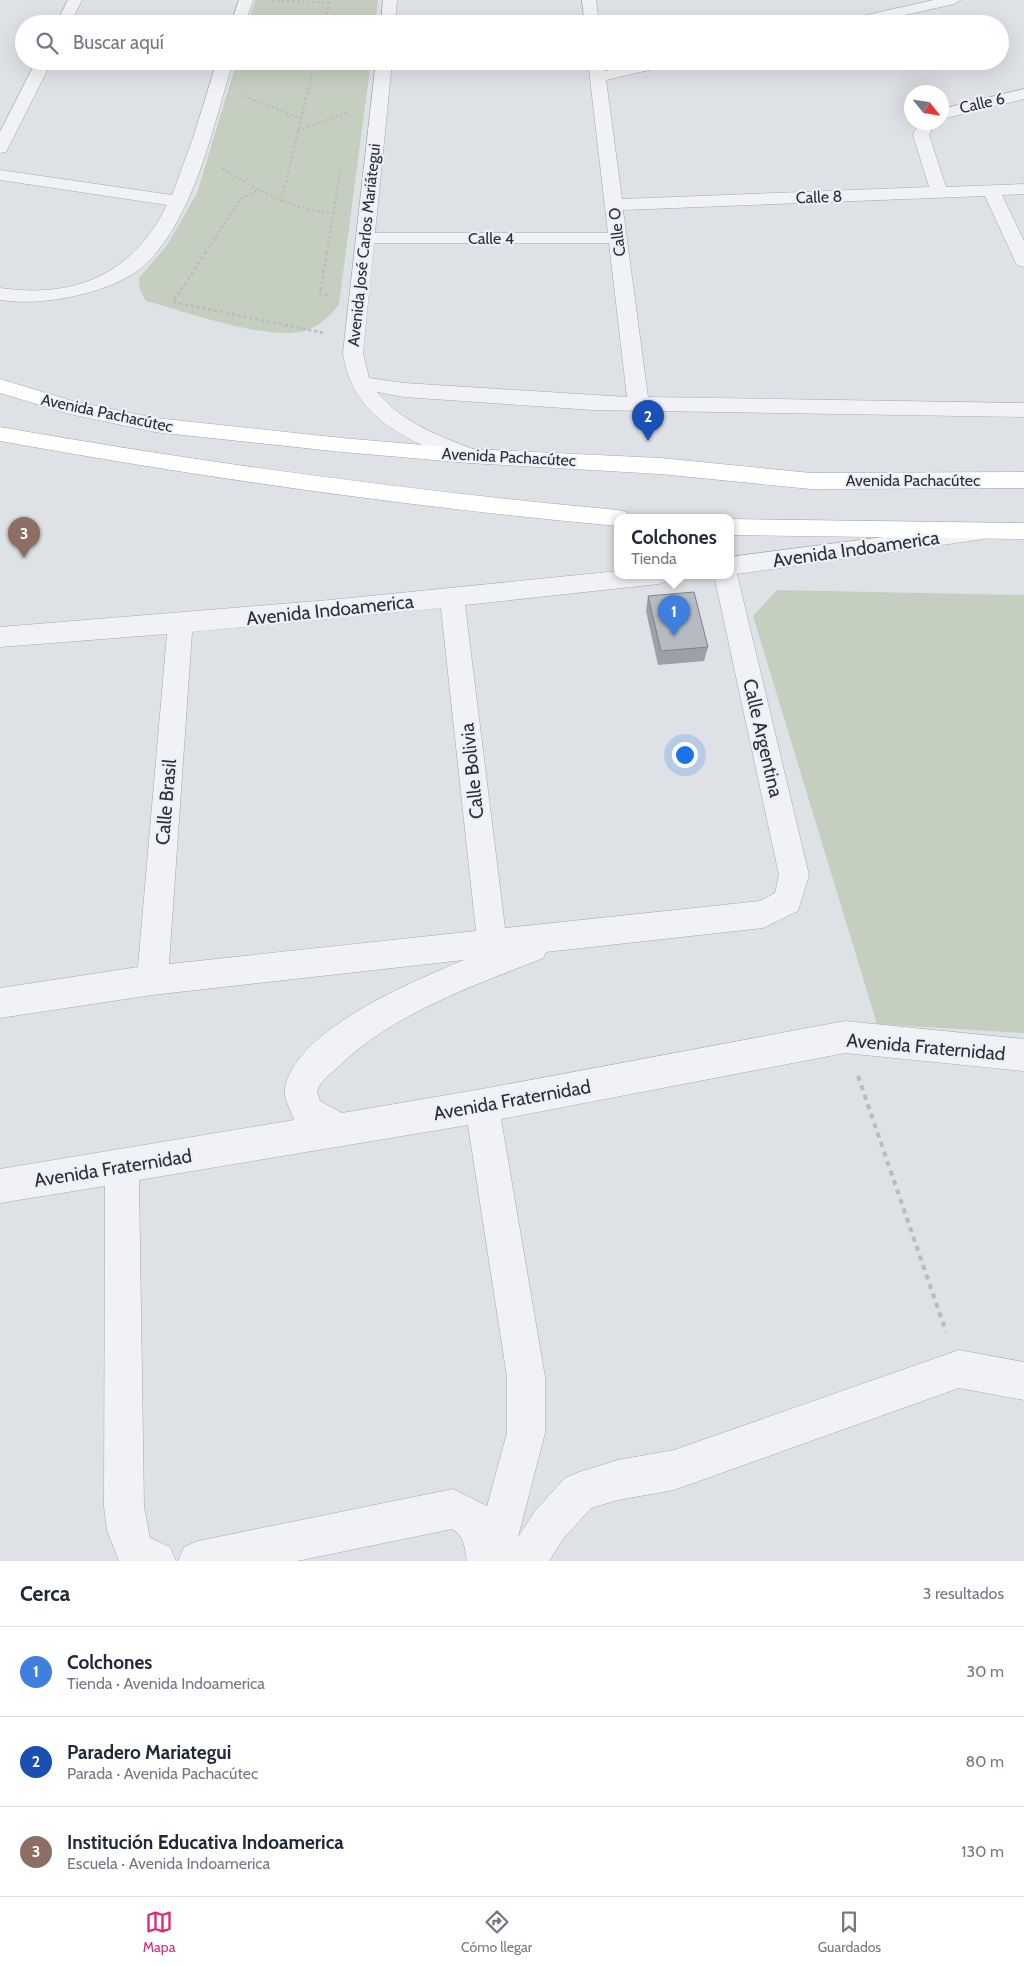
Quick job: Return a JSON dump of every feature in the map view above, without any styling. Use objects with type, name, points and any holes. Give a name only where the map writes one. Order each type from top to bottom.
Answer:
[{"type":"main road","name":"Avenida Pachacútec","points":[[0,386],[70,408],[155,425],[470,456],[660,466],[811,481],[1024,480]]},
{"type":"main road","name":"Avenida Pachacútec","points":[[0,434],[222,473],[364,493],[614,518]]},
{"type":"main road","points":[[734,527],[982,532],[1024,531]]},
{"type":"street","points":[[68,15],[76,0]]},
{"type":"street","points":[[241,15],[246,0]]},
{"type":"street","points":[[389,15],[390,0]]},
{"type":"street","points":[[589,0],[591,15]]},
{"type":"street","points":[[885,15],[954,0]]},
{"type":"street","points":[[0,148],[39,70]]},
{"type":"street","points":[[0,294],[26,298],[49,297],[74,291],[118,275],[138,260],[151,247],[177,201],[192,163],[222,70]]},
{"type":"street","name":"Avenida José Carlos Mariátegui","points":[[383,70],[353,353],[361,383],[366,392],[383,411],[406,428],[434,442],[470,456]]},
{"type":"street","name":"Calle O","points":[[597,70],[638,404]]},
{"type":"street","name":"Calle 6","points":[[949,112],[1024,94]]},
{"type":"street","points":[[923,130],[921,135],[940,192]]},
{"type":"street","points":[[0,175],[177,201]]},
{"type":"street","name":"Calle 8","points":[[614,205],[1024,189]]},
{"type":"street","points":[[991,190],[1024,261]]},
{"type":"street","name":"Calle 4","points":[[365,238],[617,238]]},
{"type":"street","points":[[361,383],[404,390],[485,397],[638,404],[1024,410]]},
{"type":"street","name":"Avenida Indoamerica","points":[[734,565],[982,532]]},
{"type":"street","name":"Avenida Indoamerica","points":[[0,637],[180,625],[623,579]]},
{"type":"street","name":"Calle Argentina","points":[[561,935],[763,914],[788,901],[794,875],[727,579]]},
{"type":"street","name":"Calle Bolivia","points":[[452,598],[492,943]]},
{"type":"street","name":"Calle Brasil","points":[[152,980],[180,625]]},
{"type":"street","points":[[0,1002],[152,980],[561,935]]},
{"type":"street","points":[[341,1130],[308,1113],[301,1091],[307,1075],[328,1052],[354,1030],[408,1001],[561,935]]},
{"type":"street","name":"Avenida Fraternidad","points":[[0,1186],[482,1106],[845,1037],[1024,1055]]},
{"type":"street","points":[[482,1106],[526,1377],[526,1434],[510,1498],[488,1561]]},
{"type":"street","points":[[122,1167],[124,1507],[127,1530],[136,1553],[156,1561]]},
{"type":"street","points":[[526,1561],[549,1524],[579,1492],[618,1480],[674,1470],[958,1369],[1024,1380]]},
{"type":"street","points":[[198,1561],[453,1509],[472,1518],[484,1540],[488,1561]]},
{"type":"path","points":[[246,0],[330,1],[326,15]]},
{"type":"path","points":[[281,202],[313,70]]},
{"type":"path","points":[[214,94],[239,94],[301,119]]},
{"type":"path","points":[[298,131],[359,106],[379,105]]},
{"type":"path","points":[[192,163],[214,164],[281,202],[322,214],[368,212]]},
{"type":"path","points":[[259,189],[241,199],[173,302],[354,339]]},
{"type":"path","points":[[845,1037],[958,1369]]},
{"type":"green space","points":[[255,0],[378,0],[376,15],[251,15]]},
{"type":"green space","points":[[234,70],[370,70],[339,304],[333,312],[317,325],[307,330],[291,333],[250,329],[146,301],[140,290],[139,278],[167,245],[197,193]]},
{"type":"green space","points":[[777,590],[1024,595],[1024,1033],[877,1024],[753,616]]},
{"type":"building","points":[[694,592],[708,647],[661,651],[648,596]]},
{"type":"place","name":"Paradero Mariategui","points":[[648,441]]},
{"type":"place","name":"Institución Educativa Indoamerica","points":[[24,558]]},
{"type":"place","name":"Colchones","points":[[674,636]]}]
